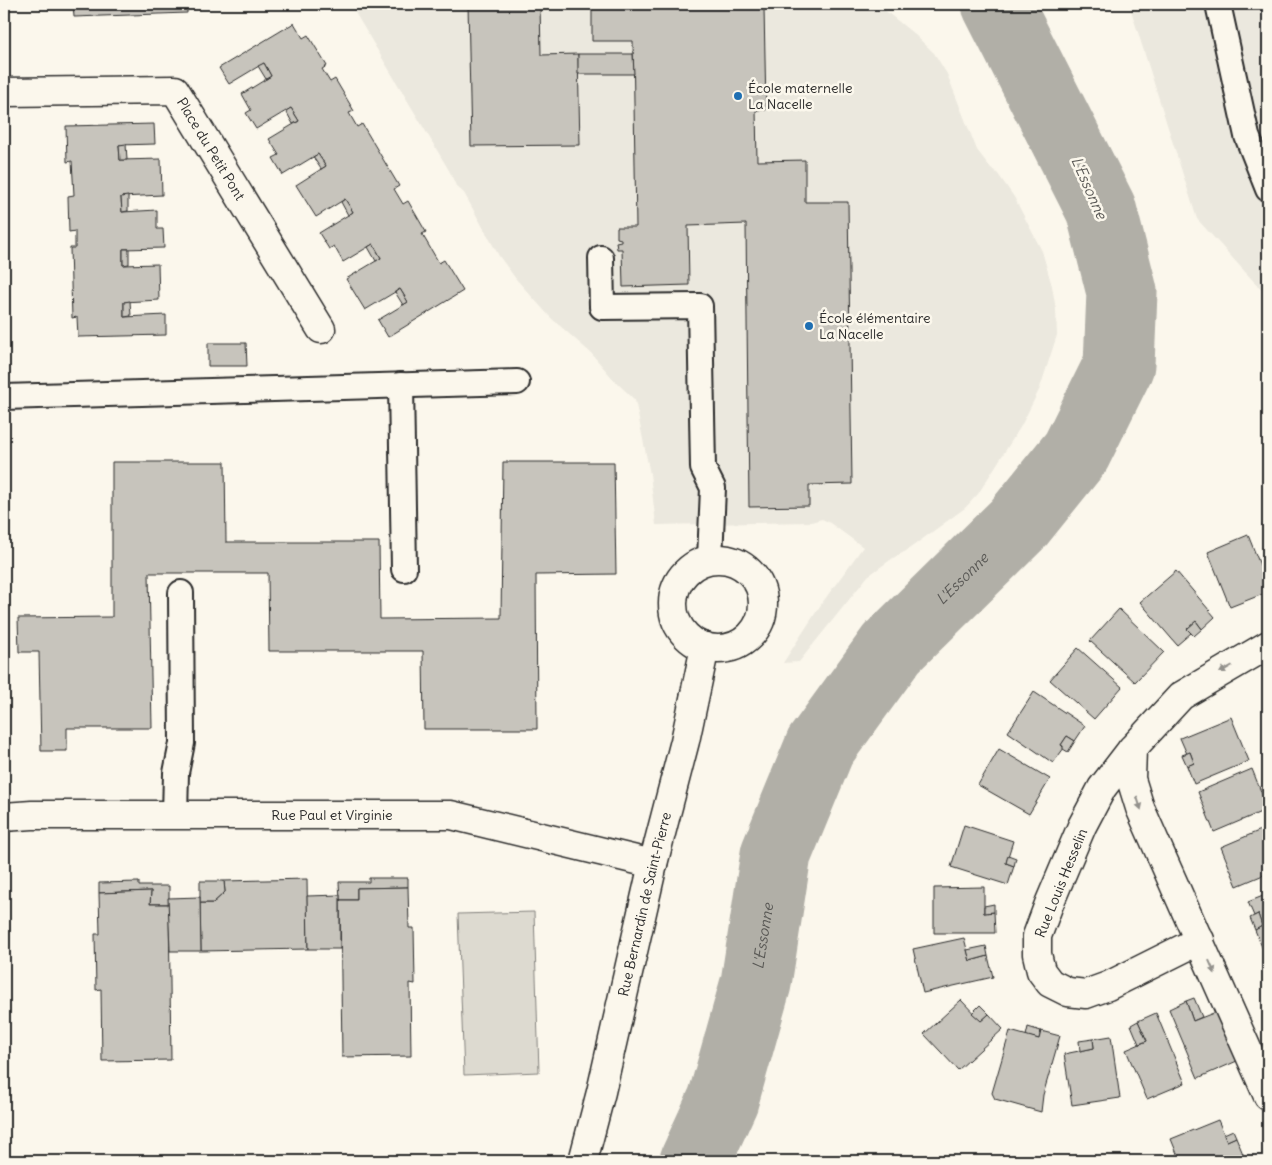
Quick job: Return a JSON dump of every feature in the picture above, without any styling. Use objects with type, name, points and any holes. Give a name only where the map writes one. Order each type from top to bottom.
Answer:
[{"type":"street","name":"Place du Petit Pont","points":[[4,92],[175,90],[321,329]]},
{"type":"street","points":[[710,559],[724,559],[739,563],[751,572],[760,585],[763,599],[763,613],[757,628],[735,646],[720,649],[705,647],[692,640],[681,630],[675,616],[673,601],[676,587],[684,574],[696,564],[710,559]]},
{"type":"street","name":"Rue Louis Hesselin","points":[[1200,940],[1108,986],[1086,994],[1068,992],[1050,983],[1041,971],[1037,954],[1037,936],[1049,904],[1082,826],[1102,788],[1132,749],[1181,696],[1268,644]]},
{"type":"street","name":"Rue Bernardin de Saint-Pierre","points":[[585,1160],[705,647]]},
{"type":"street","points":[[1132,749],[1131,779],[1140,808],[1268,1096]]},
{"type":"street","name":"Rue Paul et Virginie","points":[[4,818],[32,815],[450,814],[653,864]]},
{"type":"lane","points":[[1218,4],[1247,136],[1268,189]]},
{"type":"lane","points":[[601,258],[602,307],[700,306],[702,468],[712,488],[710,559]]},
{"type":"lane","points":[[4,397],[517,382]]},
{"type":"lane","points":[[401,385],[404,569]]},
{"type":"lane","points":[[175,815],[176,773],[182,743],[181,593]]},
{"type":"shaded area","name":"École élémentaire La Nacelle","points":[[350,4],[877,4],[934,53],[947,74],[977,150],[998,174],[1014,197],[1042,251],[1052,286],[1056,310],[1057,335],[1040,388],[1021,426],[978,494],[965,508],[868,576],[799,662],[783,663],[822,603],[863,547],[822,519],[811,522],[656,525],[650,474],[635,400],[614,380],[591,353],[551,318],[516,279],[499,256],[464,193],[456,186],[450,172]]},
{"type":"shaded area","points":[[1129,4],[1268,4],[1268,297],[1197,219]]},
{"type":"shaded area","points":[[534,912],[539,1072],[464,1075],[458,914]]},
{"type":"building","points":[[73,4],[187,4],[187,13],[74,17]]},
{"type":"building","points":[[468,4],[540,4],[541,55],[578,54],[580,145],[471,146]]},
{"type":"building","points":[[592,4],[759,4],[764,8],[766,110],[756,110],[757,161],[805,160],[805,202],[848,202],[852,484],[809,485],[809,506],[749,507],[746,224],[688,226],[689,285],[623,287],[622,249],[617,249],[616,242],[621,241],[621,239],[617,238],[617,227],[636,227],[633,41],[592,41]]},
{"type":"building","points":[[294,23],[303,38],[308,35],[327,66],[322,69],[330,82],[335,79],[354,111],[349,113],[357,127],[362,124],[399,186],[394,189],[403,204],[408,201],[426,232],[422,234],[439,263],[444,260],[463,291],[388,337],[378,320],[408,302],[400,289],[365,310],[346,279],[381,258],[373,244],[343,262],[334,246],[329,249],[319,233],[353,212],[345,199],[316,217],[296,185],[326,166],[318,154],[283,175],[273,158],[279,155],[269,139],[299,121],[291,108],[256,129],[246,113],[251,110],[242,94],[271,76],[264,63],[229,84],[219,68]]},
{"type":"building","points":[[578,54],[633,54],[634,74],[578,74]]},
{"type":"building","points":[[264,63],[271,76],[266,79],[258,66]]},
{"type":"building","points":[[291,108],[299,121],[293,124],[286,111]]},
{"type":"building","points":[[154,124],[155,144],[119,145],[120,160],[161,159],[162,195],[121,197],[122,212],[157,210],[157,229],[163,229],[164,248],[123,249],[123,265],[158,264],[159,300],[124,302],[124,317],[166,315],[166,335],[78,337],[77,317],[72,318],[70,248],[75,248],[75,231],[69,232],[68,196],[74,195],[72,161],[67,162],[66,126]]},
{"type":"building","points":[[126,144],[127,160],[120,160],[119,145]]},
{"type":"building","points":[[318,154],[326,166],[321,169],[313,157]]},
{"type":"building","points":[[128,196],[128,211],[122,212],[121,197]]},
{"type":"building","points":[[345,199],[353,212],[348,215],[341,202]]},
{"type":"building","points":[[373,244],[381,258],[376,261],[368,247]]},
{"type":"building","points":[[123,249],[129,249],[129,264],[123,265]]},
{"type":"building","points":[[400,289],[408,302],[403,305],[395,292]]},
{"type":"building","points":[[130,301],[131,316],[124,317],[124,302]]},
{"type":"building","points":[[208,343],[246,343],[247,366],[208,366]]},
{"type":"building","points":[[112,462],[225,462],[226,542],[379,542],[380,619],[501,618],[503,462],[614,462],[616,574],[536,575],[537,729],[424,729],[423,651],[269,651],[268,573],[149,573],[152,728],[67,728],[67,751],[41,751],[39,652],[19,652],[18,618],[112,617]]},
{"type":"building","points":[[1268,523],[1268,540],[1262,525]]},
{"type":"building","points":[[1248,535],[1268,585],[1268,592],[1230,607],[1208,552]]},
{"type":"building","points":[[1176,571],[1215,617],[1202,629],[1196,621],[1187,629],[1191,633],[1177,645],[1140,602]]},
{"type":"building","points":[[1119,609],[1164,652],[1135,682],[1090,641]]},
{"type":"building","points":[[1196,621],[1202,629],[1194,636],[1187,629]]},
{"type":"building","points":[[1078,648],[1122,687],[1094,719],[1050,680]]},
{"type":"building","points":[[1034,692],[1085,726],[1075,741],[1067,736],[1061,745],[1064,748],[1053,763],[1008,732]]},
{"type":"building","points":[[1231,717],[1249,761],[1194,784],[1187,766],[1194,763],[1190,752],[1187,754],[1180,738]]},
{"type":"building","points":[[1067,736],[1075,741],[1068,752],[1061,745]]},
{"type":"building","points":[[999,749],[1050,779],[1029,814],[978,785]]},
{"type":"building","points":[[1190,752],[1194,763],[1187,766],[1182,755]]},
{"type":"building","points":[[1252,769],[1268,809],[1214,832],[1198,792]]},
{"type":"building","points":[[964,825],[1013,841],[1006,863],[1014,866],[1008,885],[951,867]]},
{"type":"building","points":[[1268,827],[1268,873],[1237,886],[1221,847]]},
{"type":"building","points":[[1008,855],[1016,858],[1014,866],[1006,863]]},
{"type":"building","points":[[369,878],[408,878],[408,887],[357,888],[357,900],[340,900],[339,882],[369,882]]},
{"type":"building","points":[[307,879],[308,949],[201,951],[200,903],[213,903],[225,892],[224,881]]},
{"type":"building","points":[[200,881],[224,881],[225,892],[213,903],[200,903]]},
{"type":"building","points":[[139,882],[139,886],[169,886],[169,904],[150,904],[151,891],[99,893],[99,883]]},
{"type":"building","points":[[408,887],[409,928],[414,928],[415,984],[410,983],[411,1056],[342,1057],[340,900],[357,900],[357,888]]},
{"type":"building","points":[[984,887],[984,913],[994,912],[995,933],[934,933],[934,888]]},
{"type":"building","points":[[151,891],[150,904],[169,904],[171,1060],[102,1061],[101,989],[96,990],[95,934],[100,934],[99,893]]},
{"type":"building","points":[[1268,894],[1268,944],[1262,947],[1255,930],[1262,926],[1258,914],[1254,916],[1248,902]]},
{"type":"building","points":[[340,895],[340,949],[308,949],[307,896]]},
{"type":"building","points":[[200,897],[201,951],[170,951],[168,898]]},
{"type":"building","points":[[994,904],[994,912],[984,913],[984,906]]},
{"type":"building","points":[[1258,914],[1262,926],[1255,930],[1250,918]]},
{"type":"building","points":[[964,938],[970,961],[988,956],[993,977],[923,993],[913,949]]},
{"type":"building","points":[[1268,944],[1268,962],[1262,947]]},
{"type":"building","points":[[986,946],[988,956],[970,961],[967,950]]},
{"type":"building","points":[[1194,998],[1202,1017],[1193,1021],[1186,1001]]},
{"type":"building","points":[[961,1000],[981,1021],[989,1014],[1003,1029],[958,1070],[924,1034]]},
{"type":"building","points":[[1186,1001],[1193,1021],[1216,1012],[1237,1061],[1198,1078],[1169,1009]]},
{"type":"building","points":[[980,1005],[989,1014],[981,1021],[972,1013]]},
{"type":"building","points":[[1156,1013],[1185,1083],[1147,1099],[1126,1050],[1147,1041],[1138,1021]]},
{"type":"building","points":[[1138,1021],[1147,1041],[1139,1044],[1131,1025]]},
{"type":"building","points":[[1028,1027],[1041,1031],[1039,1039],[1026,1036]]},
{"type":"building","points":[[1010,1031],[1039,1039],[1041,1031],[1060,1036],[1043,1095],[1041,1112],[995,1099],[992,1093]]},
{"type":"building","points":[[1111,1036],[1120,1098],[1072,1105],[1064,1054],[1094,1048],[1093,1039]]},
{"type":"building","points":[[1093,1039],[1094,1048],[1080,1051],[1079,1041]]},
{"type":"building","points":[[1218,1120],[1227,1141],[1236,1137],[1243,1154],[1226,1161],[1180,1161],[1171,1139]]},
{"type":"building","points":[[1233,1130],[1236,1137],[1227,1141],[1224,1134]]},
{"type":"building","points":[[1243,1154],[1246,1161],[1226,1161]]},
{"type":"waterway","name":"L'Essonne","points":[[695,1161],[723,1100],[756,983],[776,854],[820,747],[892,648],[1018,524],[1076,452],[1119,365],[1122,292],[1101,209],[997,4]]},
{"type":"place","name":"École maternelle La Nacelle","points":[[738,96]]},
{"type":"place","name":"École élémentaire La Nacelle","points":[[809,326]]}]
